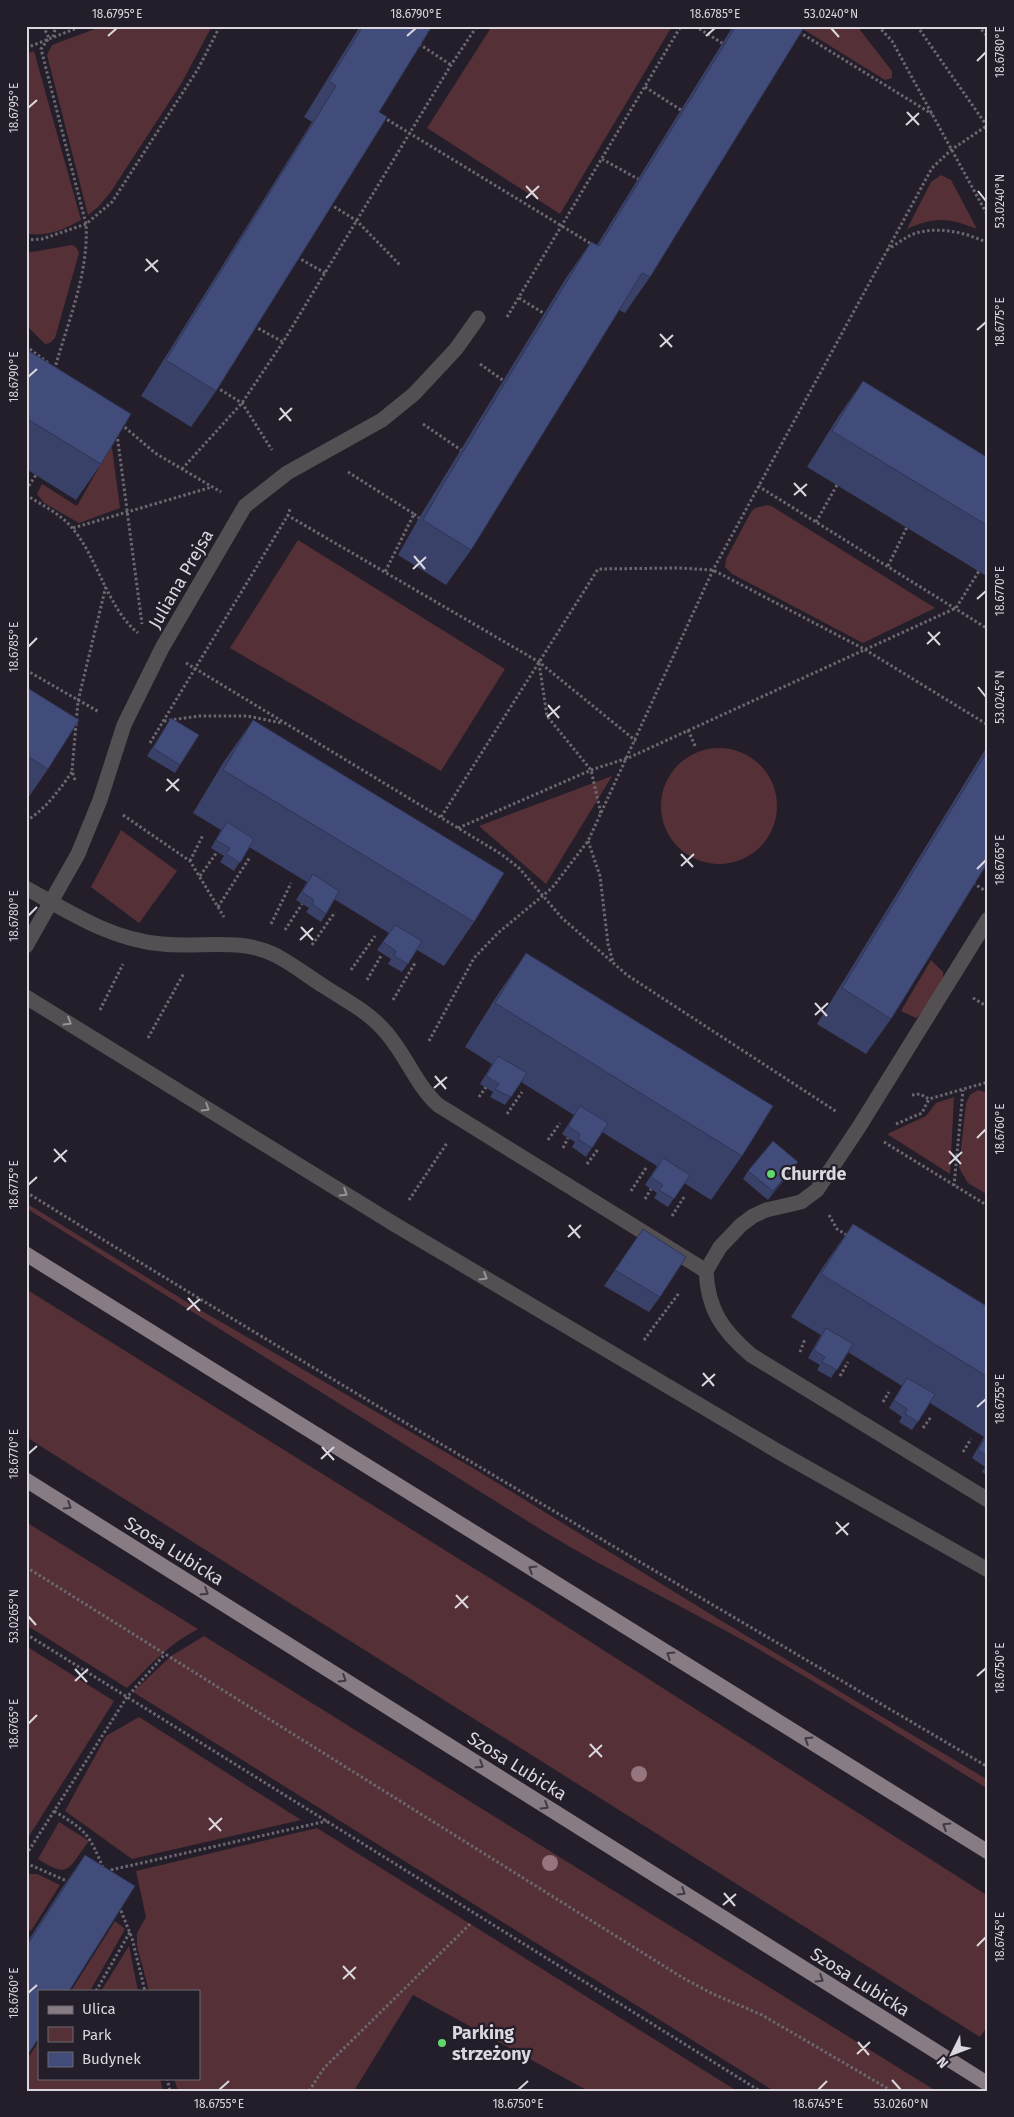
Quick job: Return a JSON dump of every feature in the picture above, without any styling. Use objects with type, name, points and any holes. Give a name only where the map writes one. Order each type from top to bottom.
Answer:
[{"type":"main road","points":[[26,1254],[988,1852]]},
{"type":"main road","name":"Szosa Lubicka","points":[[26,1480],[988,2084]]},
{"type":"street","name":"Juliana Prejsa","points":[[26,946],[78,854],[100,800],[124,725],[162,648],[244,506],[287,473],[382,420],[414,394],[456,349],[478,318]]},
{"type":"street","points":[[26,888],[97,927],[136,939],[161,944],[241,945],[276,955],[368,1014],[405,1056],[429,1096],[438,1105],[703,1269],[713,1310],[724,1328],[751,1355],[988,1500]]},
{"type":"street","points":[[703,1269],[741,1224],[766,1210],[801,1202],[817,1190],[859,1127],[988,919]]},
{"type":"street","points":[[26,997],[394,1224],[779,1452],[988,1570]]},
{"type":"path","points":[[43,26],[51,38]]},
{"type":"path","points":[[55,368],[88,247],[86,224],[41,49],[51,38],[56,26]]},
{"type":"path","points":[[26,48],[82,26]]},
{"type":"path","points":[[26,240],[42,239],[86,224],[112,202],[198,69],[220,26]]},
{"type":"path","points":[[182,469],[242,403],[283,342],[451,65],[477,26]]},
{"type":"path","points":[[504,323],[682,26]]},
{"type":"path","points":[[695,26],[722,44]]},
{"type":"path","points":[[878,26],[892,41],[988,216]]},
{"type":"path","points":[[413,1070],[474,958],[498,933],[552,888],[588,841],[636,742],[713,570],[932,168],[951,150],[988,126],[917,26]]},
{"type":"path","points":[[978,26],[988,37]]},
{"type":"path","points":[[798,32],[933,115]]},
{"type":"path","points":[[419,44],[451,65]]},
{"type":"path","points":[[645,87],[681,110]]},
{"type":"path","points":[[376,112],[596,247]]},
{"type":"path","points":[[602,159],[638,179]]},
{"type":"path","points":[[330,204],[357,221],[400,265]]},
{"type":"path","points":[[887,251],[910,236],[927,230],[948,230],[988,243]]},
{"type":"path","points":[[297,257],[325,272]]},
{"type":"path","points":[[519,298],[545,314]]},
{"type":"path","points":[[254,326],[283,342]]},
{"type":"path","points":[[26,346],[62,374]]},
{"type":"path","points":[[473,360],[504,381]]},
{"type":"path","points":[[216,387],[242,403],[287,473]]},
{"type":"path","points":[[114,418],[155,453],[244,506],[278,509],[539,662],[636,742]]},
{"type":"path","points":[[420,422],[461,450]]},
{"type":"path","points":[[116,428],[144,638]]},
{"type":"path","points":[[320,454],[419,518]]},
{"type":"path","points":[[26,490],[36,475]]},
{"type":"path","points":[[816,522],[837,485]]},
{"type":"path","points":[[758,486],[988,628]]},
{"type":"path","points":[[73,528],[212,487]]},
{"type":"path","points":[[26,495],[56,514],[73,528],[126,620],[144,638],[501,854],[519,868],[562,918],[635,980],[859,1127],[988,1206]]},
{"type":"path","points":[[149,745],[288,515],[291,506]]},
{"type":"path","points":[[385,572],[414,514]]},
{"type":"path","points":[[888,566],[907,528]]},
{"type":"path","points":[[441,818],[598,569],[679,568],[713,570],[864,649],[988,725]]},
{"type":"path","points":[[458,828],[591,770],[628,758],[956,608],[979,571]]},
{"type":"path","points":[[89,825],[72,771],[78,701],[106,585]]},
{"type":"path","points":[[539,662],[547,716],[591,770],[601,814]]},
{"type":"path","points":[[26,670],[78,701],[124,725]]},
{"type":"path","points":[[163,721],[199,716],[247,716],[285,724]]},
{"type":"path","points":[[688,730],[696,748]]},
{"type":"path","points":[[26,821],[34,816],[54,796],[72,771]]},
{"type":"path","points":[[100,800],[190,861],[241,945]]},
{"type":"path","points":[[190,861],[203,835]]},
{"type":"path","points":[[588,841],[600,876],[608,944],[614,964]]},
{"type":"path","points":[[200,876],[217,852]]},
{"type":"path","points":[[218,907],[250,857]]},
{"type":"path","points":[[972,882],[988,893]]},
{"type":"path","points":[[258,949],[291,883]]},
{"type":"path","points":[[296,968],[336,912]]},
{"type":"path","points":[[336,994],[375,936]]},
{"type":"path","points":[[88,1035],[136,939]]},
{"type":"path","points":[[134,1063],[200,944]]},
{"type":"path","points":[[378,1024],[415,963]]},
{"type":"path","points":[[929,1099],[988,1082]]},
{"type":"path","points":[[394,1224],[462,1119],[486,1087]]},
{"type":"path","points":[[954,1186],[963,1090]]},
{"type":"path","points":[[817,1190],[836,1230],[852,1239]]},
{"type":"path","points":[[26,1192],[486,1472],[988,1767]]},
{"type":"path","points":[[627,1362],[703,1269]]},
{"type":"path","points":[[26,1567],[683,1978],[762,2015],[892,2091]]},
{"type":"path","points":[[26,1634],[760,2091]]},
{"type":"path","points":[[26,1855],[127,1696],[165,1654]]},
{"type":"path","points":[[54,1811],[81,1828],[88,1836],[108,1879]]},
{"type":"path","points":[[105,1872],[328,1821]]},
{"type":"path","points":[[26,1863],[72,1883]]},
{"type":"path","points":[[118,1903],[130,1932],[145,1990]]},
{"type":"path","points":[[309,2091],[324,2068],[470,1924]]},
{"type":"path","points":[[97,1990],[130,1932]]},
{"type":"green space","points":[[103,26],[212,26],[181,84],[110,193],[88,215],[47,55],[52,45]]},
{"type":"green space","points":[[492,26],[671,28],[560,214],[427,128]]},
{"type":"green space","points":[[798,26],[857,26],[892,71],[892,78],[885,80]]},
{"type":"green space","points":[[34,51],[81,220],[55,232],[26,234],[26,54]]},
{"type":"green space","points":[[941,175],[951,180],[977,229],[950,221],[934,220],[907,229],[931,182]]},
{"type":"green space","points":[[72,245],[76,247],[79,253],[55,338],[50,343],[45,344],[26,325],[26,253]]},
{"type":"green space","points":[[26,359],[108,418],[120,508],[79,523],[44,503],[37,494],[42,484],[77,506],[110,448]]},
{"type":"green space","points":[[767,505],[935,608],[863,643],[732,574],[725,567],[726,559],[751,512],[755,508]]},
{"type":"green space","points":[[298,540],[505,669],[441,771],[230,648]]},
{"type":"green space","points":[[719,748],[741,753],[760,765],[772,784],[777,806],[772,828],[760,847],[741,859],[719,864],[697,859],[678,847],[666,828],[661,806],[666,784],[678,765],[697,753]]},
{"type":"green space","points":[[612,776],[546,884],[479,826]]},
{"type":"green space","points":[[121,830],[177,871],[139,923],[91,887]]},
{"type":"green space","points":[[931,960],[943,972],[943,979],[922,1014],[916,1018],[901,1011]]},
{"type":"green space","points":[[978,1090],[988,1093],[988,1195],[968,1183],[959,1168],[966,1103],[970,1095]]},
{"type":"green space","points":[[954,1097],[950,1174],[887,1134],[926,1116],[936,1103]]},
{"type":"green space","points":[[26,1203],[190,1304],[478,1471],[720,1620],[988,1780],[988,1789],[748,1643],[545,1532],[26,1208]]},
{"type":"green space","points":[[26,1289],[536,1607],[988,1896],[988,2026],[980,2037],[26,1437]]},
{"type":"green space","points":[[26,1522],[198,1629],[169,1648],[127,1688],[26,1625]]},
{"type":"green space","points":[[204,1636],[936,2091],[774,2091],[133,1692],[171,1656]]},
{"type":"green space","points":[[26,1646],[114,1701],[26,1841]]},
{"type":"green space","points":[[139,1717],[301,1820],[132,1859],[65,1811],[106,1736]]},
{"type":"green space","points":[[59,1822],[89,1841],[72,1864],[63,1870],[57,1869],[38,1859]]},
{"type":"green space","points":[[317,1828],[737,2091],[588,2091],[413,1995],[354,2091],[178,2091],[175,2080],[200,2080],[200,1990],[149,1990],[137,1946],[137,1933],[146,1917],[136,1871]]},
{"type":"green space","points":[[37,1874],[60,1885],[31,1931],[26,1928],[26,1875]]},
{"type":"green space","points":[[115,1921],[125,1929],[91,1990],[72,1990]]},
{"type":"green space","points":[[129,1946],[138,1990],[102,1990]]},
{"type":"green space","points":[[38,2043],[38,2080],[160,2080],[163,2091],[26,2091],[26,2061]]},
{"type":"building","points":[[363,26],[432,26],[379,112],[387,117],[216,391],[166,360],[336,86],[329,81]]},
{"type":"building","points":[[736,26],[805,26],[650,277],[642,273],[471,550],[423,520],[591,242],[599,246]]},
{"type":"building","points":[[26,349],[131,414],[101,464],[26,418]]},
{"type":"building","points":[[863,381],[988,458],[988,526],[832,431]]},
{"type":"building","points":[[26,687],[79,720],[48,769],[26,755]]},
{"type":"building","points":[[171,718],[199,735],[180,765],[153,748]]},
{"type":"building","points":[[253,720],[504,873],[474,922],[223,770]]},
{"type":"building","points":[[988,750],[988,862],[891,1019],[842,988]]},
{"type":"building","points":[[227,822],[254,839],[240,863],[226,854],[230,848],[216,840]]},
{"type":"building","points":[[313,874],[339,891],[326,914],[312,904],[314,900],[302,892]]},
{"type":"building","points":[[395,925],[422,941],[408,964],[394,956],[396,951],[383,942]]},
{"type":"building","points":[[526,953],[773,1106],[742,1156],[495,1003]]},
{"type":"building","points":[[498,1056],[527,1073],[511,1097],[495,1089],[499,1084],[486,1076]]},
{"type":"building","points":[[580,1106],[608,1123],[592,1148],[578,1139],[580,1134],[568,1126]]},
{"type":"building","points":[[773,1141],[798,1162],[773,1191],[748,1171]]},
{"type":"building","points":[[663,1158],[690,1175],[674,1199],[659,1190],[663,1185],[651,1177]]},
{"type":"building","points":[[853,1224],[988,1307],[988,1377],[821,1274]]},
{"type":"building","points":[[643,1229],[686,1257],[660,1297],[615,1270]]},
{"type":"building","points":[[826,1328],[853,1344],[837,1370],[822,1362],[825,1357],[814,1350]]},
{"type":"building","points":[[907,1378],[935,1394],[918,1422],[905,1414],[907,1409],[894,1400]]},
{"type":"building","points":[[988,1433],[988,1457],[978,1450]]},
{"type":"building","points":[[85,1855],[135,1886],[70,1990],[38,1990],[38,2039],[26,2057],[26,1947]]},
{"type":"place","name":"Churrde","points":[[771,1174]]},
{"type":"place","name":"Parking strzeżony","points":[[442,2043]]}]
